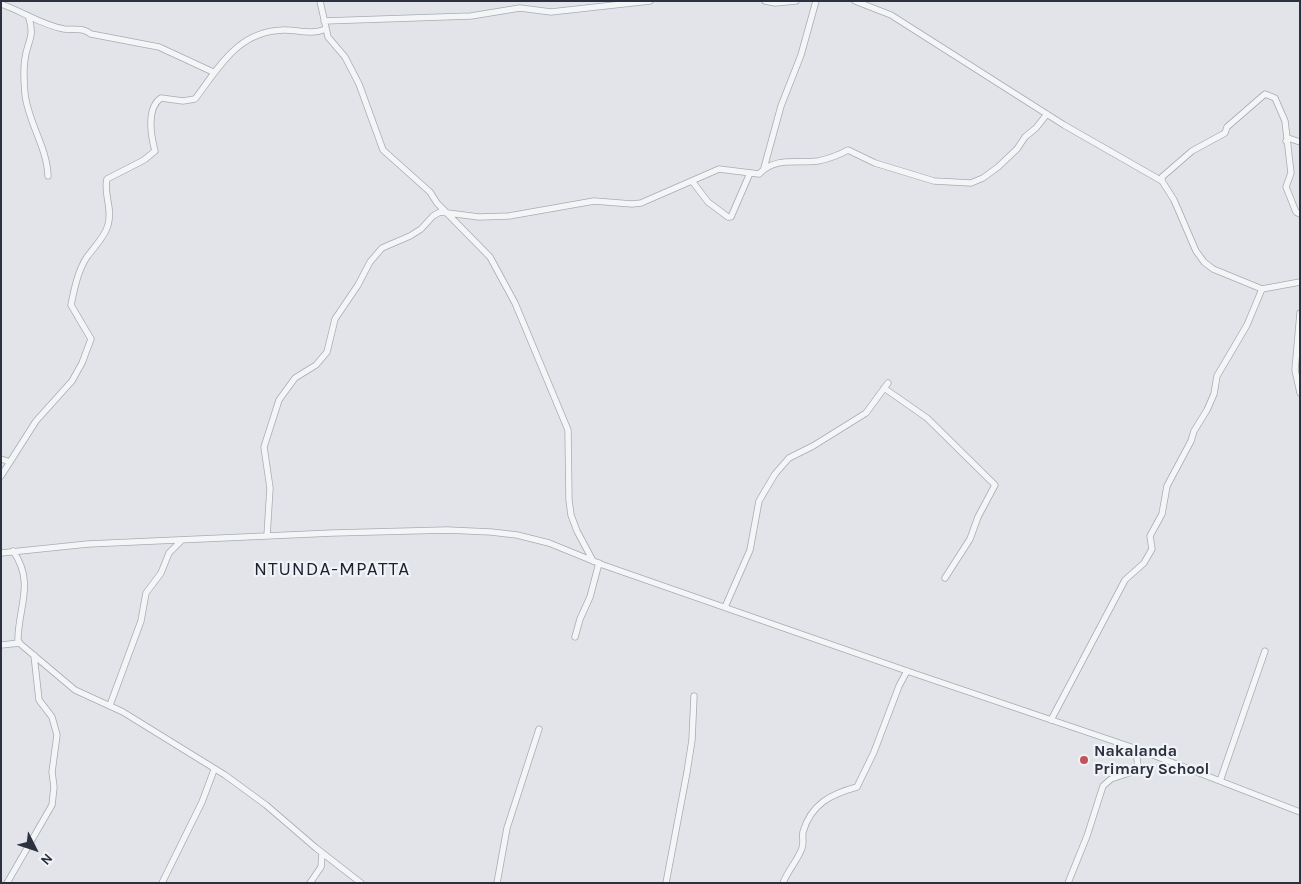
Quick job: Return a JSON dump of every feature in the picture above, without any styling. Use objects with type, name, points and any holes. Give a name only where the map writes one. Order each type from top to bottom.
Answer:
[{"type":"street","points":[[320,1],[330,40],[345,57],[359,84],[386,154],[410,173],[490,257],[515,303],[532,348],[541,361],[550,391],[570,435],[569,500],[571,515],[577,531],[596,562],[590,598],[580,619],[575,638]]},
{"type":"street","points":[[324,21],[471,16],[520,8],[551,12],[650,1]]},
{"type":"street","points":[[764,1],[775,3],[796,1]]},
{"type":"street","points":[[267,536],[270,488],[264,447],[279,400],[294,378],[316,365],[327,352],[335,319],[375,255],[388,244],[406,238],[421,229],[434,215],[446,212],[479,217],[501,216],[594,201],[610,204],[641,203],[719,169],[732,169],[759,174],[764,168],[781,106],[801,55],[816,1]]},
{"type":"street","points":[[855,1],[891,14],[1047,114],[1162,181],[1174,200],[1192,245],[1204,262],[1213,269],[1262,289],[1300,282]]},
{"type":"street","points":[[1,4],[19,10],[29,18],[63,29],[85,30],[91,34],[159,47],[213,72]]},
{"type":"street","points":[[29,18],[32,32],[30,46],[24,58],[25,96],[43,147],[48,176]]},
{"type":"street","points":[[1,476],[36,421],[72,381],[82,363],[91,339],[71,305],[73,292],[85,259],[108,226],[110,206],[105,187],[108,179],[144,160],[154,151],[151,117],[158,101],[161,98],[183,101],[195,99],[213,72],[246,40],[265,31],[319,32],[326,30]]},
{"type":"street","points":[[1162,181],[1162,177],[1192,151],[1225,132],[1227,127],[1266,94],[1274,98],[1284,121],[1291,173],[1286,187],[1296,212],[1300,214]]},
{"type":"street","points":[[764,168],[788,161],[817,161],[850,150],[855,155],[875,163],[934,181],[971,183],[983,178],[1017,150],[1025,137],[1036,128],[1047,114]]},
{"type":"street","points":[[1286,141],[1288,138],[1300,142]]},
{"type":"street","points":[[692,181],[708,202],[728,217],[732,217],[750,173]]},
{"type":"street","points":[[1051,720],[1124,580],[1144,564],[1152,549],[1150,536],[1162,514],[1167,486],[1191,441],[1194,431],[1207,410],[1214,394],[1217,376],[1247,325],[1262,289]]},
{"type":"street","points":[[1300,313],[1295,370],[1300,393]]},
{"type":"street","points":[[725,607],[752,542],[759,501],[775,474],[789,458],[813,446],[866,413],[886,386],[927,418],[995,485],[978,517],[970,539],[945,578]]},
{"type":"street","points":[[1,459],[10,462]]},
{"type":"street","points":[[1,553],[88,544],[447,530],[492,532],[549,543],[596,562],[1133,748],[1300,812]]},
{"type":"street","points":[[110,705],[141,622],[146,593],[161,572],[168,553],[181,541]]},
{"type":"street","points":[[13,551],[19,559],[24,580],[22,619],[18,639],[20,643],[74,690],[110,705],[148,727],[266,805],[322,854],[360,883]]},
{"type":"street","points":[[1,645],[20,643]]},
{"type":"street","points":[[1220,781],[1265,651]]},
{"type":"street","points":[[7,883],[52,805],[54,787],[52,772],[57,735],[52,717],[39,700],[34,655]]},
{"type":"street","points":[[783,883],[803,846],[803,834],[808,821],[820,802],[857,787],[874,752],[899,686],[907,671]]},
{"type":"street","points":[[666,883],[688,764],[694,696]]},
{"type":"street","points":[[497,883],[507,828],[539,729]]},
{"type":"street","points":[[1068,883],[1088,836],[1103,786],[1111,779],[1138,770],[1137,757],[1133,748]]},
{"type":"street","points":[[162,883],[198,810],[214,770]]},
{"type":"street","points":[[310,883],[321,867],[322,854]]},
{"type":"place","name":"Nakalanda Primary School","points":[[1084,760]]},
{"type":"district","name":"NTUNDA-MPATTA","points":[[332,570]]}]
